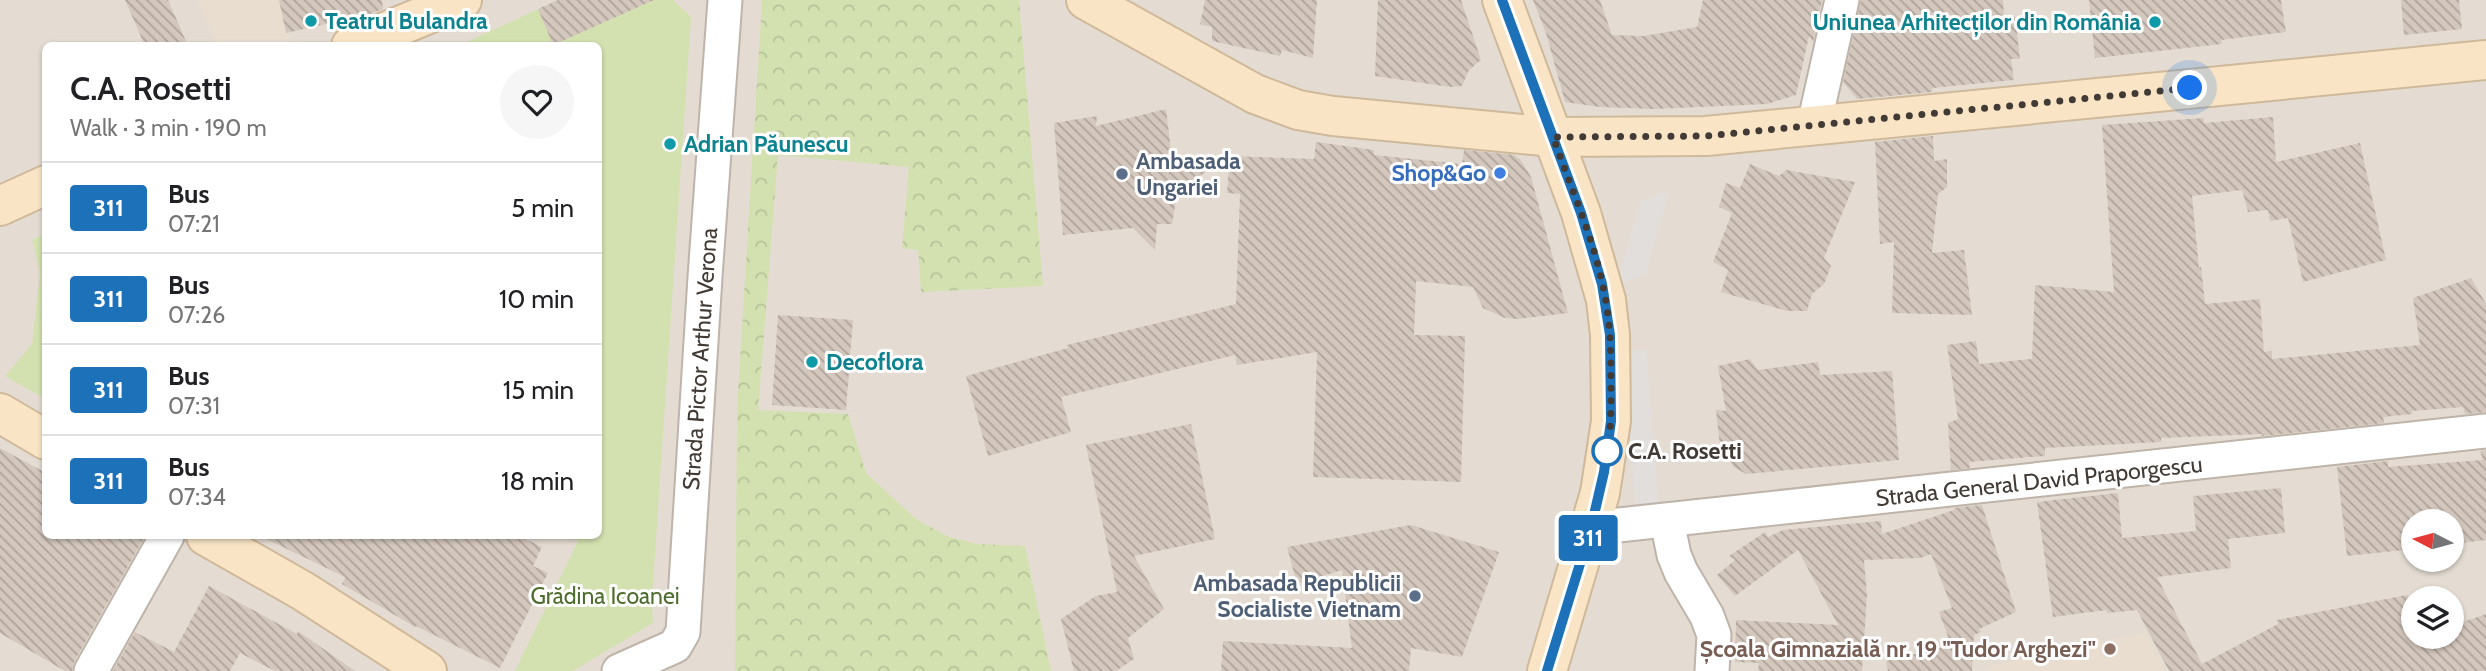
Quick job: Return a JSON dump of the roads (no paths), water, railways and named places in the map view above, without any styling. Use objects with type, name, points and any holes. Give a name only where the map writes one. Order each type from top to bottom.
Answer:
[{"type":"street","points":[[361,42],[463,0]]},
{"type":"street","points":[[1086,0],[1255,94],[1298,110],[1333,116],[1553,137],[1706,136],[2486,60]]},
{"type":"street","points":[[1502,0],[1598,267],[1606,300],[1610,335],[1611,421],[1605,466],[1591,528],[1547,671]]},
{"type":"street","points":[[1814,125],[1842,0]]},
{"type":"street","name":"Strada Pictor Arthur Verona","points":[[619,671],[675,646],[684,632],[723,2]]},
{"type":"street","points":[[0,206],[42,187]]},
{"type":"street","points":[[0,413],[42,438]]},
{"type":"street","name":"Strada General David Praporgescu","points":[[1591,528],[2486,431]]},
{"type":"street","points":[[1667,521],[1674,555],[1681,572],[1707,616],[1714,635],[1712,671]]},
{"type":"street","points":[[91,671],[165,539]]},
{"type":"street","points":[[211,539],[303,591],[427,671]]},
{"type":"place","name":"Teatrul Bulandra","points":[[311,21]]},
{"type":"place","name":"Uniunea Arhitecților din România","points":[[2155,22]]},
{"type":"place","name":"Adrian Păunescu","points":[[670,144]]},
{"type":"place","name":"Shop&Go","points":[[1500,173]]},
{"type":"place","name":"Ambasada Ungariei","points":[[1122,174]]},
{"type":"place","name":"Decoflora","points":[[812,362]]},
{"type":"place","name":"C.A. Rosetti","points":[[1607,451]]},
{"type":"place","name":"Ambasada Republicii Socialiste Vietnam","points":[[1415,596]]},
{"type":"place","name":"Școala Gimnazială nr. 19 \"Tudor Arghezi\"","points":[[2110,649]]},
{"type":"park label","name":"Grădina Icoanei","points":[[605,596]]}]
